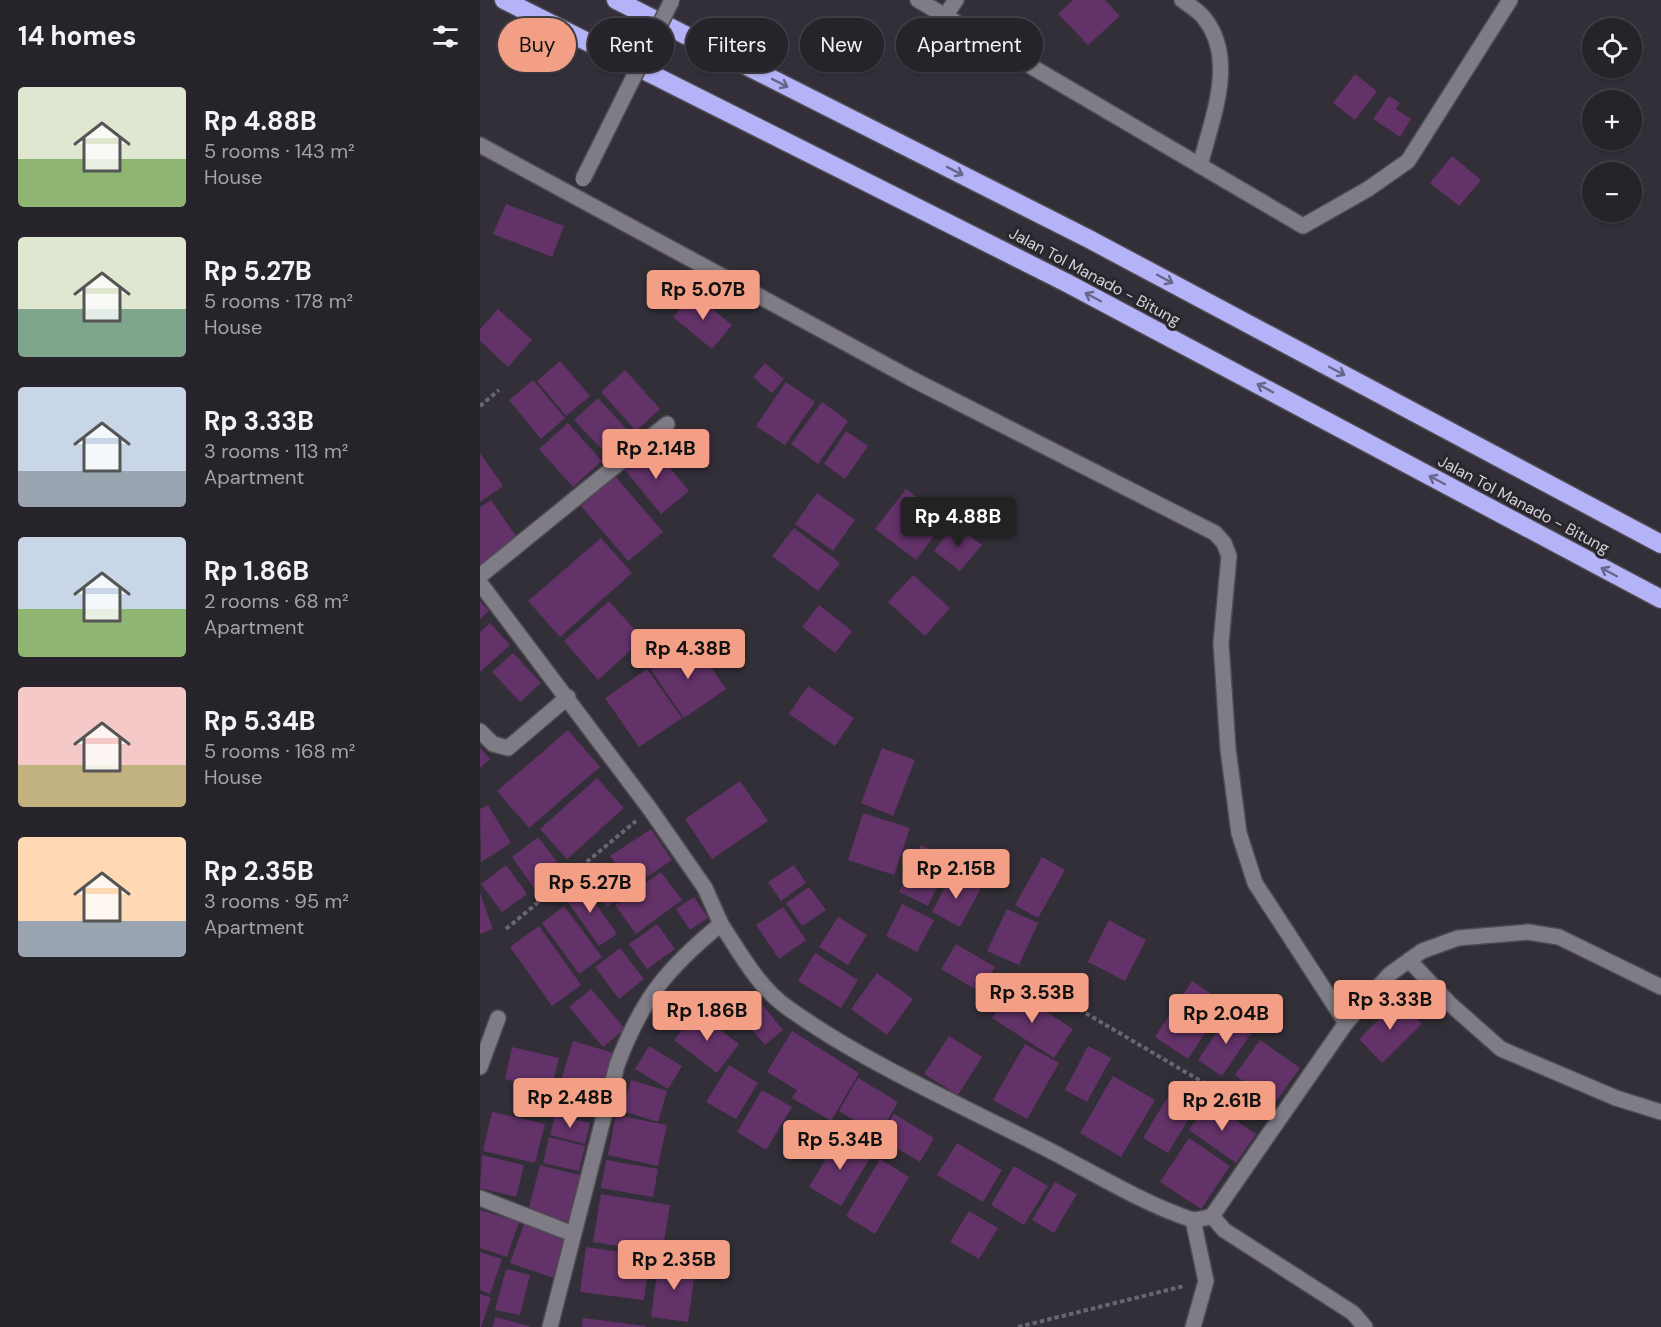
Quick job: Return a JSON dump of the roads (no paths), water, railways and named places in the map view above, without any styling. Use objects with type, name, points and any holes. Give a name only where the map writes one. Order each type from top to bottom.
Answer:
[{"type":"highway","name":"Jalan Tol Manado - Bitung","points":[[504,0],[1065,282],[1661,599]]},
{"type":"highway","name":"Jalan Tol Manado - Bitung","points":[[616,0],[1089,239],[1661,544]]},
{"type":"street","points":[[574,196],[672,0]]},
{"type":"street","points":[[918,0],[1303,226],[1368,189],[1408,161],[1510,0]]},
{"type":"street","points":[[945,16],[956,0]]},
{"type":"street","points":[[1182,0],[1203,16],[1215,34],[1222,60],[1200,166]]},
{"type":"street","points":[[480,146],[912,379],[1215,533],[1224,543],[1229,556],[1221,643],[1228,749],[1239,832],[1255,883],[1346,1023]]},
{"type":"street","points":[[480,576],[667,424]]},
{"type":"street","points":[[480,583],[650,809],[705,888],[721,924],[753,972],[786,1007],[932,1090],[1193,1220],[1212,1216],[1346,1023],[1390,974],[1422,951],[1458,938],[1528,932],[1558,937],[1661,987]]},
{"type":"street","points":[[480,731],[493,744],[508,748],[568,697]]},
{"type":"street","points":[[550,1327],[617,1065],[631,1027],[666,973],[721,924]]},
{"type":"street","points":[[1409,960],[1449,1003],[1501,1049],[1616,1098],[1661,1112]]},
{"type":"street","points":[[480,1067],[498,1018]]},
{"type":"street","points":[[480,1198],[573,1234]]},
{"type":"street","points":[[1212,1216],[1224,1230],[1353,1313],[1365,1327]]},
{"type":"street","points":[[1193,1220],[1206,1281],[1193,1327]]}]
